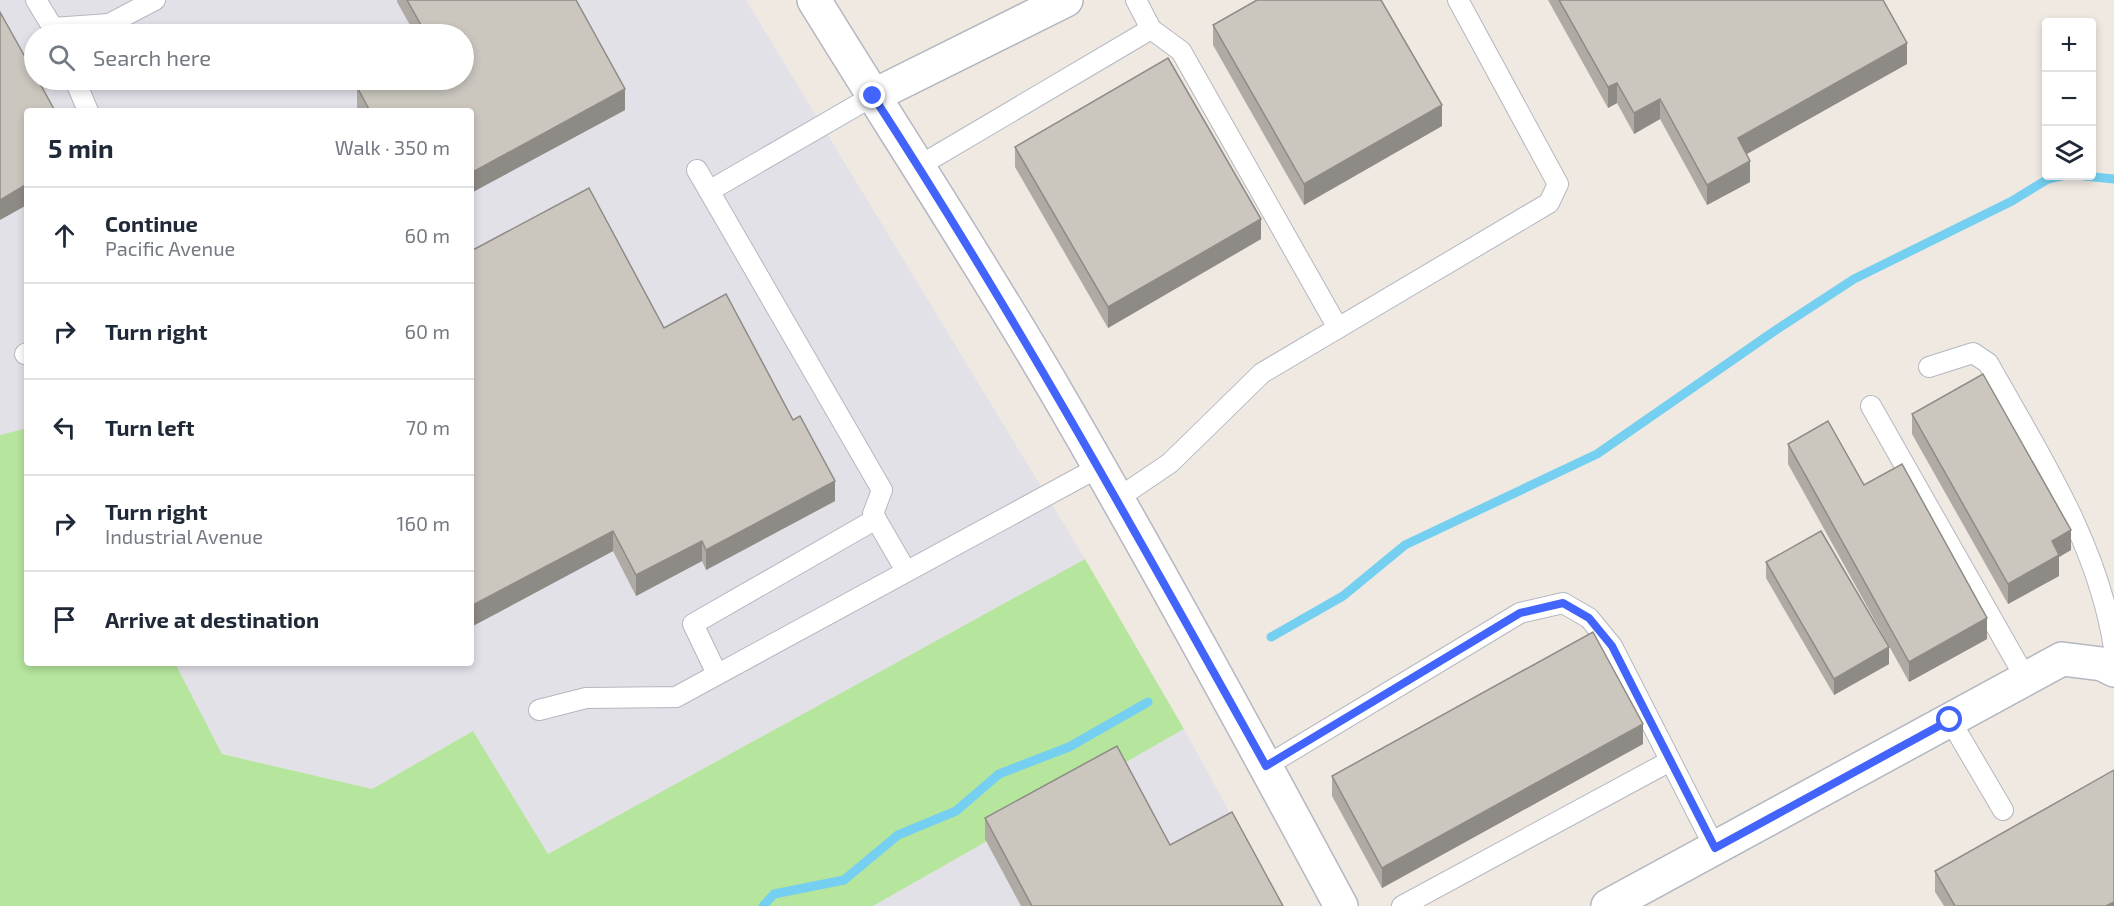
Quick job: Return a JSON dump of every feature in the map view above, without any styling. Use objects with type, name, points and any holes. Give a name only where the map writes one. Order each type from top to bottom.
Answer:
[{"type":"main road","points":[[814,0],[919,166],[1054,388],[1266,766],[1341,906]]},
{"type":"main road","points":[[873,96],[1066,0]]},
{"type":"main road","points":[[1608,906],[2062,660],[2110,661]]},
{"type":"lane","points":[[36,0],[50,24]]},
{"type":"lane","points":[[109,24],[155,0]]},
{"type":"lane","points":[[1136,0],[1151,29],[1181,51],[1338,328]]},
{"type":"lane","points":[[1117,499],[1170,463],[1262,374],[1548,203],[1558,184],[1458,0]]},
{"type":"lane","points":[[919,166],[1151,29]]},
{"type":"lane","points":[[79,90],[87,108]]},
{"type":"lane","points":[[709,191],[873,96]]},
{"type":"lane","points":[[697,170],[882,490],[873,514],[906,571]]},
{"type":"lane","points":[[1929,368],[1973,352],[1988,363],[2067,504],[2091,556],[2109,618],[2110,661]]},
{"type":"lane","points":[[1871,406],[2026,679]]},
{"type":"lane","points":[[539,710],[586,699],[676,697],[1099,466]]},
{"type":"lane","points":[[717,674],[693,624],[876,519]]},
{"type":"lane","points":[[1266,766],[1520,613],[1563,603],[1589,618],[1612,646],[1715,848]]},
{"type":"lane","points":[[1950,720],[2002,810]]},
{"type":"lane","points":[[1402,906],[1670,761]]},
{"type":"shaded area","points":[[0,0],[746,0],[1085,559],[548,854],[473,731],[372,789],[222,754],[177,666],[474,666],[474,108],[24,108],[24,429],[0,435]]},
{"type":"shaded area","points":[[1184,729],[1281,906],[873,906]]},
{"type":"green space","points":[[24,429],[24,666],[177,666],[222,754],[372,789],[473,731],[548,854],[1085,559],[1184,729],[873,906],[0,906],[0,435]]},
{"type":"building","points":[[407,0],[576,0],[625,89],[474,171],[474,108],[368,108],[359,90],[474,90],[474,24],[420,24]]},
{"type":"building","points":[[1257,0],[1381,0],[1442,105],[1304,184],[1213,25]]},
{"type":"building","points":[[1559,0],[1883,0],[1907,43],[1738,138],[1750,161],[1707,185],[1660,99],[1634,113],[1617,83],[1608,87]]},
{"type":"building","points":[[0,12],[24,55],[24,90],[43,90],[53,108],[24,108],[24,186],[0,200]]},
{"type":"building","points":[[1168,58],[1261,219],[1108,307],[1015,147]]},
{"type":"building","points":[[589,188],[664,328],[726,294],[793,420],[800,416],[835,481],[706,550],[702,541],[636,575],[613,531],[474,604],[474,249]]},
{"type":"building","points":[[1983,374],[2071,530],[2052,541],[2059,555],[2008,584],[1912,414]]},
{"type":"building","points":[[1828,421],[1864,485],[1902,464],[1987,618],[1909,662],[1788,444]]},
{"type":"building","points":[[1821,531],[1889,647],[1834,679],[1766,562]]},
{"type":"building","points":[[1593,632],[1643,724],[1382,868],[1332,776]]},
{"type":"building","points":[[1117,746],[1170,845],[1232,812],[1283,906],[1032,906],[985,818]]},
{"type":"building","points":[[2114,770],[2114,902],[2106,906],[1955,906],[1935,871]]},
{"type":"waterway","points":[[2096,177],[2114,179]]},
{"type":"waterway","points":[[1271,637],[1343,596],[1405,545],[1597,454],[1854,279],[2012,201],[2046,180]]},
{"type":"waterway","points":[[763,906],[774,894],[844,880],[898,835],[956,811],[999,774],[1069,747],[1148,702]]},
{"type":"route","points":[[873,96],[919,166],[1054,388],[1266,766],[1520,613],[1563,603],[1589,618],[1612,646],[1715,848],[1950,720]]}]
